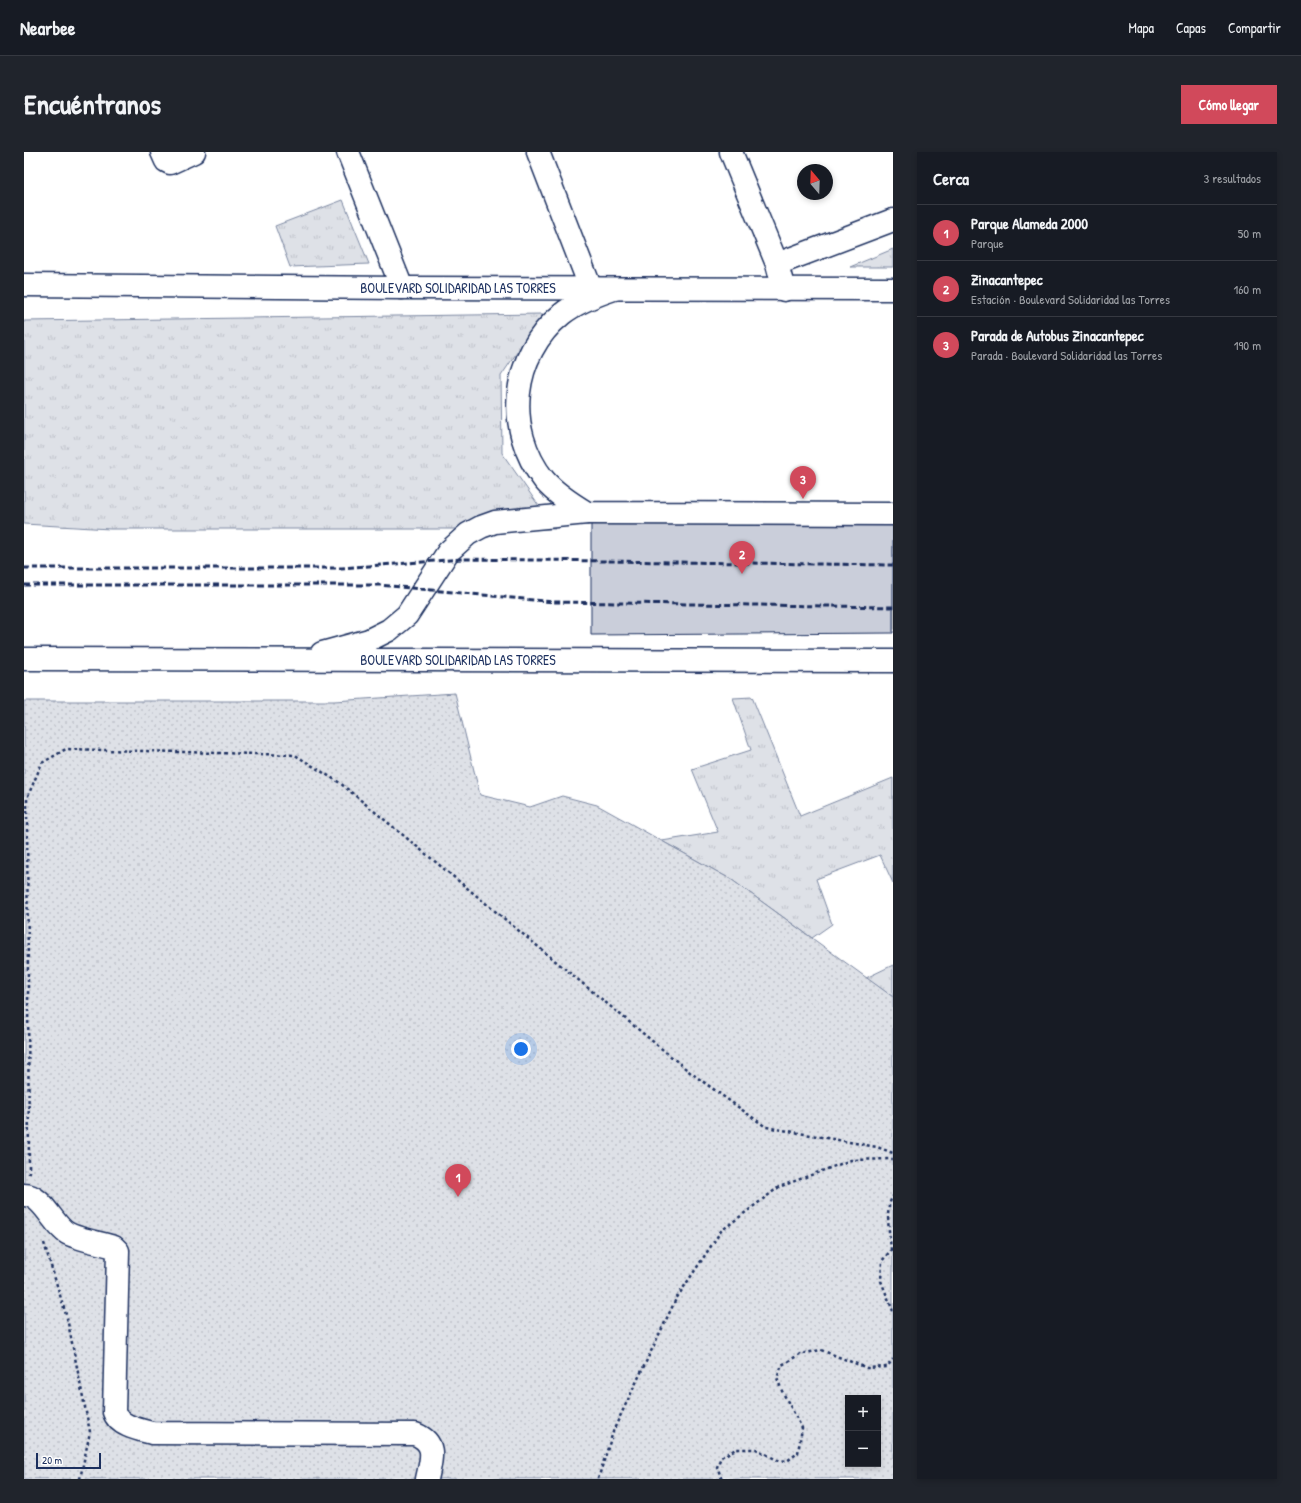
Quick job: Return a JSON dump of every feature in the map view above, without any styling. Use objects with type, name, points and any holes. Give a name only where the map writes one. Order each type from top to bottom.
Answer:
[{"type":"main road","points":[[163,155],[168,162],[170,162],[194,152]]},
{"type":"main road","points":[[348,152],[402,288]]},
{"type":"main road","points":[[538,152],[591,289]]},
{"type":"main road","points":[[731,152],[777,264],[784,290]]},
{"type":"main road","points":[[777,264],[893,220]]},
{"type":"main road","name":"BOULEVARD SOLIDARIDAD LAS TORRES","points":[[24,285],[893,290]]},
{"type":"main road","points":[[587,513],[558,494],[545,481],[526,450],[520,433],[518,415],[520,378],[527,359],[536,342],[548,327],[562,314],[579,303],[617,288]]},
{"type":"main road","points":[[298,660],[369,640],[389,630],[407,615],[448,552],[468,534],[495,522],[587,513],[893,514]]},
{"type":"main road","name":"BOULEVARD SOLIDARIDAD LAS TORRES","points":[[24,659],[893,661]]},
{"type":"main road","points":[[27,1195],[36,1199],[67,1234],[114,1247],[118,1251],[114,1412],[115,1417],[120,1422],[141,1431],[152,1433],[415,1434],[424,1437],[431,1449],[432,1454],[427,1479]]},
{"type":"path","points":[[27,1195],[27,798],[42,763],[66,749],[295,755],[340,783],[691,1073],[766,1127],[877,1147],[893,1153]]},
{"type":"path","points":[[598,1479],[614,1429],[676,1299],[721,1231],[779,1187],[851,1160],[893,1159]]},
{"type":"path","points":[[893,1196],[890,1200],[888,1220],[892,1250],[882,1261],[881,1281],[893,1311]]},
{"type":"path","points":[[42,1238],[67,1318],[90,1432],[80,1479]]},
{"type":"path","points":[[722,1479],[717,1466],[721,1457],[736,1449],[756,1449],[777,1460],[787,1461],[798,1453],[802,1428],[782,1391],[777,1378],[782,1365],[800,1354],[821,1350],[867,1368],[887,1367],[893,1359]]},
{"type":"green space","points":[[343,200],[369,264],[290,267],[275,226]]},
{"type":"green space","points":[[893,249],[893,267],[850,267]]},
{"type":"green space","points":[[543,314],[501,376],[502,453],[555,529],[110,529],[24,524],[24,321]]},
{"type":"green space","points":[[455,693],[480,795],[530,807],[562,796],[597,805],[732,880],[893,997],[893,1479],[24,1479],[24,701],[334,701]]},
{"type":"green space","points":[[752,697],[800,816],[893,778],[893,883],[880,855],[816,879],[832,924],[812,938],[732,880],[662,841],[718,832],[692,769],[751,750],[733,698]]},
{"type":"green space","points":[[893,965],[893,997],[866,978]]},
{"type":"building","points":[[893,514],[893,633],[591,635],[591,516]]},
{"type":"railway","points":[[24,568],[341,568],[462,559],[893,565]]},
{"type":"railway","points":[[24,585],[380,585],[554,602],[893,607]]},
{"type":"place","name":"Parada de Autobus Zinacantepec","points":[[803,499]]},
{"type":"place","name":"Zinacantepec","points":[[742,574]]},
{"type":"place","name":"Parque Alameda 2000","points":[[458,1197]]}]
